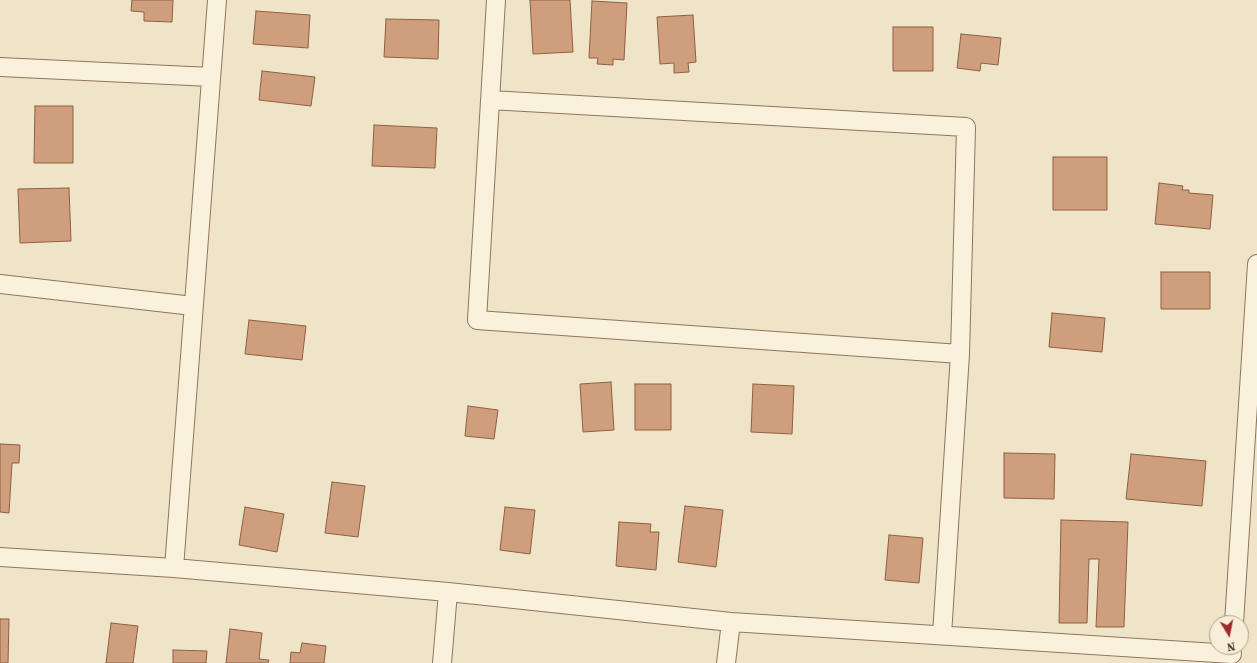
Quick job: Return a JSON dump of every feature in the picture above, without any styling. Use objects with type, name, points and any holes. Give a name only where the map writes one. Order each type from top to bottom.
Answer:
[{"type":"street","points":[[174,568],[217,0]]},
{"type":"street","points":[[496,0],[477,320],[960,354]]},
{"type":"street","points":[[0,67],[211,77]]},
{"type":"street","points":[[490,100],[966,127],[960,354],[942,635]]},
{"type":"street","points":[[1235,615],[1257,264]]},
{"type":"street","points":[[0,284],[193,306]]},
{"type":"street","points":[[0,557],[174,568],[448,592],[731,622],[1209,653]]},
{"type":"street","points":[[442,663],[448,592]]},
{"type":"street","points":[[726,663],[731,622]]},
{"type":"building","points":[[132,0],[173,0],[172,22],[144,21],[144,12],[131,11]]},
{"type":"building","points":[[530,0],[570,0],[573,52],[533,54]]},
{"type":"building","points":[[592,1],[627,3],[624,60],[613,59],[613,65],[597,64],[598,58],[589,58]]},
{"type":"building","points":[[256,11],[310,15],[308,48],[253,44]]},
{"type":"building","points":[[693,15],[696,62],[688,63],[689,72],[674,73],[674,63],[660,64],[657,17]]},
{"type":"building","points":[[386,19],[439,20],[438,59],[384,57]]},
{"type":"building","points":[[893,27],[933,27],[933,71],[893,71]]},
{"type":"building","points":[[961,34],[1001,38],[998,65],[981,63],[980,71],[957,68]]},
{"type":"building","points":[[262,71],[315,77],[311,106],[259,100]]},
{"type":"building","points":[[35,106],[73,106],[73,163],[34,163]]},
{"type":"building","points":[[374,125],[437,128],[435,168],[372,166]]},
{"type":"building","points":[[1053,157],[1107,157],[1107,210],[1053,210]]},
{"type":"building","points":[[1159,183],[1183,186],[1182,190],[1189,190],[1189,193],[1213,195],[1210,229],[1155,224]]},
{"type":"building","points":[[69,188],[71,241],[20,243],[18,189]]},
{"type":"building","points":[[1161,272],[1210,272],[1210,309],[1161,309]]},
{"type":"building","points":[[1052,313],[1105,318],[1102,352],[1049,347]]},
{"type":"building","points":[[249,320],[306,326],[302,360],[245,354]]},
{"type":"building","points":[[611,382],[614,430],[583,432],[580,384]]},
{"type":"building","points":[[635,384],[671,384],[671,430],[635,430]]},
{"type":"building","points":[[753,384],[794,386],[792,434],[751,432]]},
{"type":"building","points":[[468,406],[498,410],[494,439],[465,436]]},
{"type":"building","points":[[0,444],[20,445],[19,463],[12,463],[9,513],[0,512]]},
{"type":"building","points":[[1004,453],[1055,454],[1054,499],[1004,498]]},
{"type":"building","points":[[1131,454],[1206,461],[1202,506],[1126,499]]},
{"type":"building","points":[[332,482],[365,486],[358,537],[325,533]]},
{"type":"building","points":[[685,506],[723,510],[716,567],[678,562]]},
{"type":"building","points":[[245,507],[284,514],[277,552],[239,545]]},
{"type":"building","points":[[505,507],[535,510],[530,554],[500,550]]},
{"type":"building","points":[[1061,520],[1128,522],[1124,627],[1096,627],[1099,559],[1089,559],[1087,623],[1059,623]]},
{"type":"building","points":[[619,522],[651,524],[650,532],[659,532],[656,570],[616,566]]},
{"type":"building","points":[[889,535],[923,538],[919,583],[885,580]]},
{"type":"building","points":[[0,619],[9,619],[8,663],[0,663]]},
{"type":"building","points":[[111,623],[138,626],[133,663],[106,663]]},
{"type":"building","points":[[230,629],[262,633],[259,659],[269,660],[268,663],[226,663]]},
{"type":"building","points":[[302,643],[326,646],[324,663],[290,663],[291,652],[300,653]]},
{"type":"building","points":[[173,650],[207,651],[206,663],[173,663]]}]
